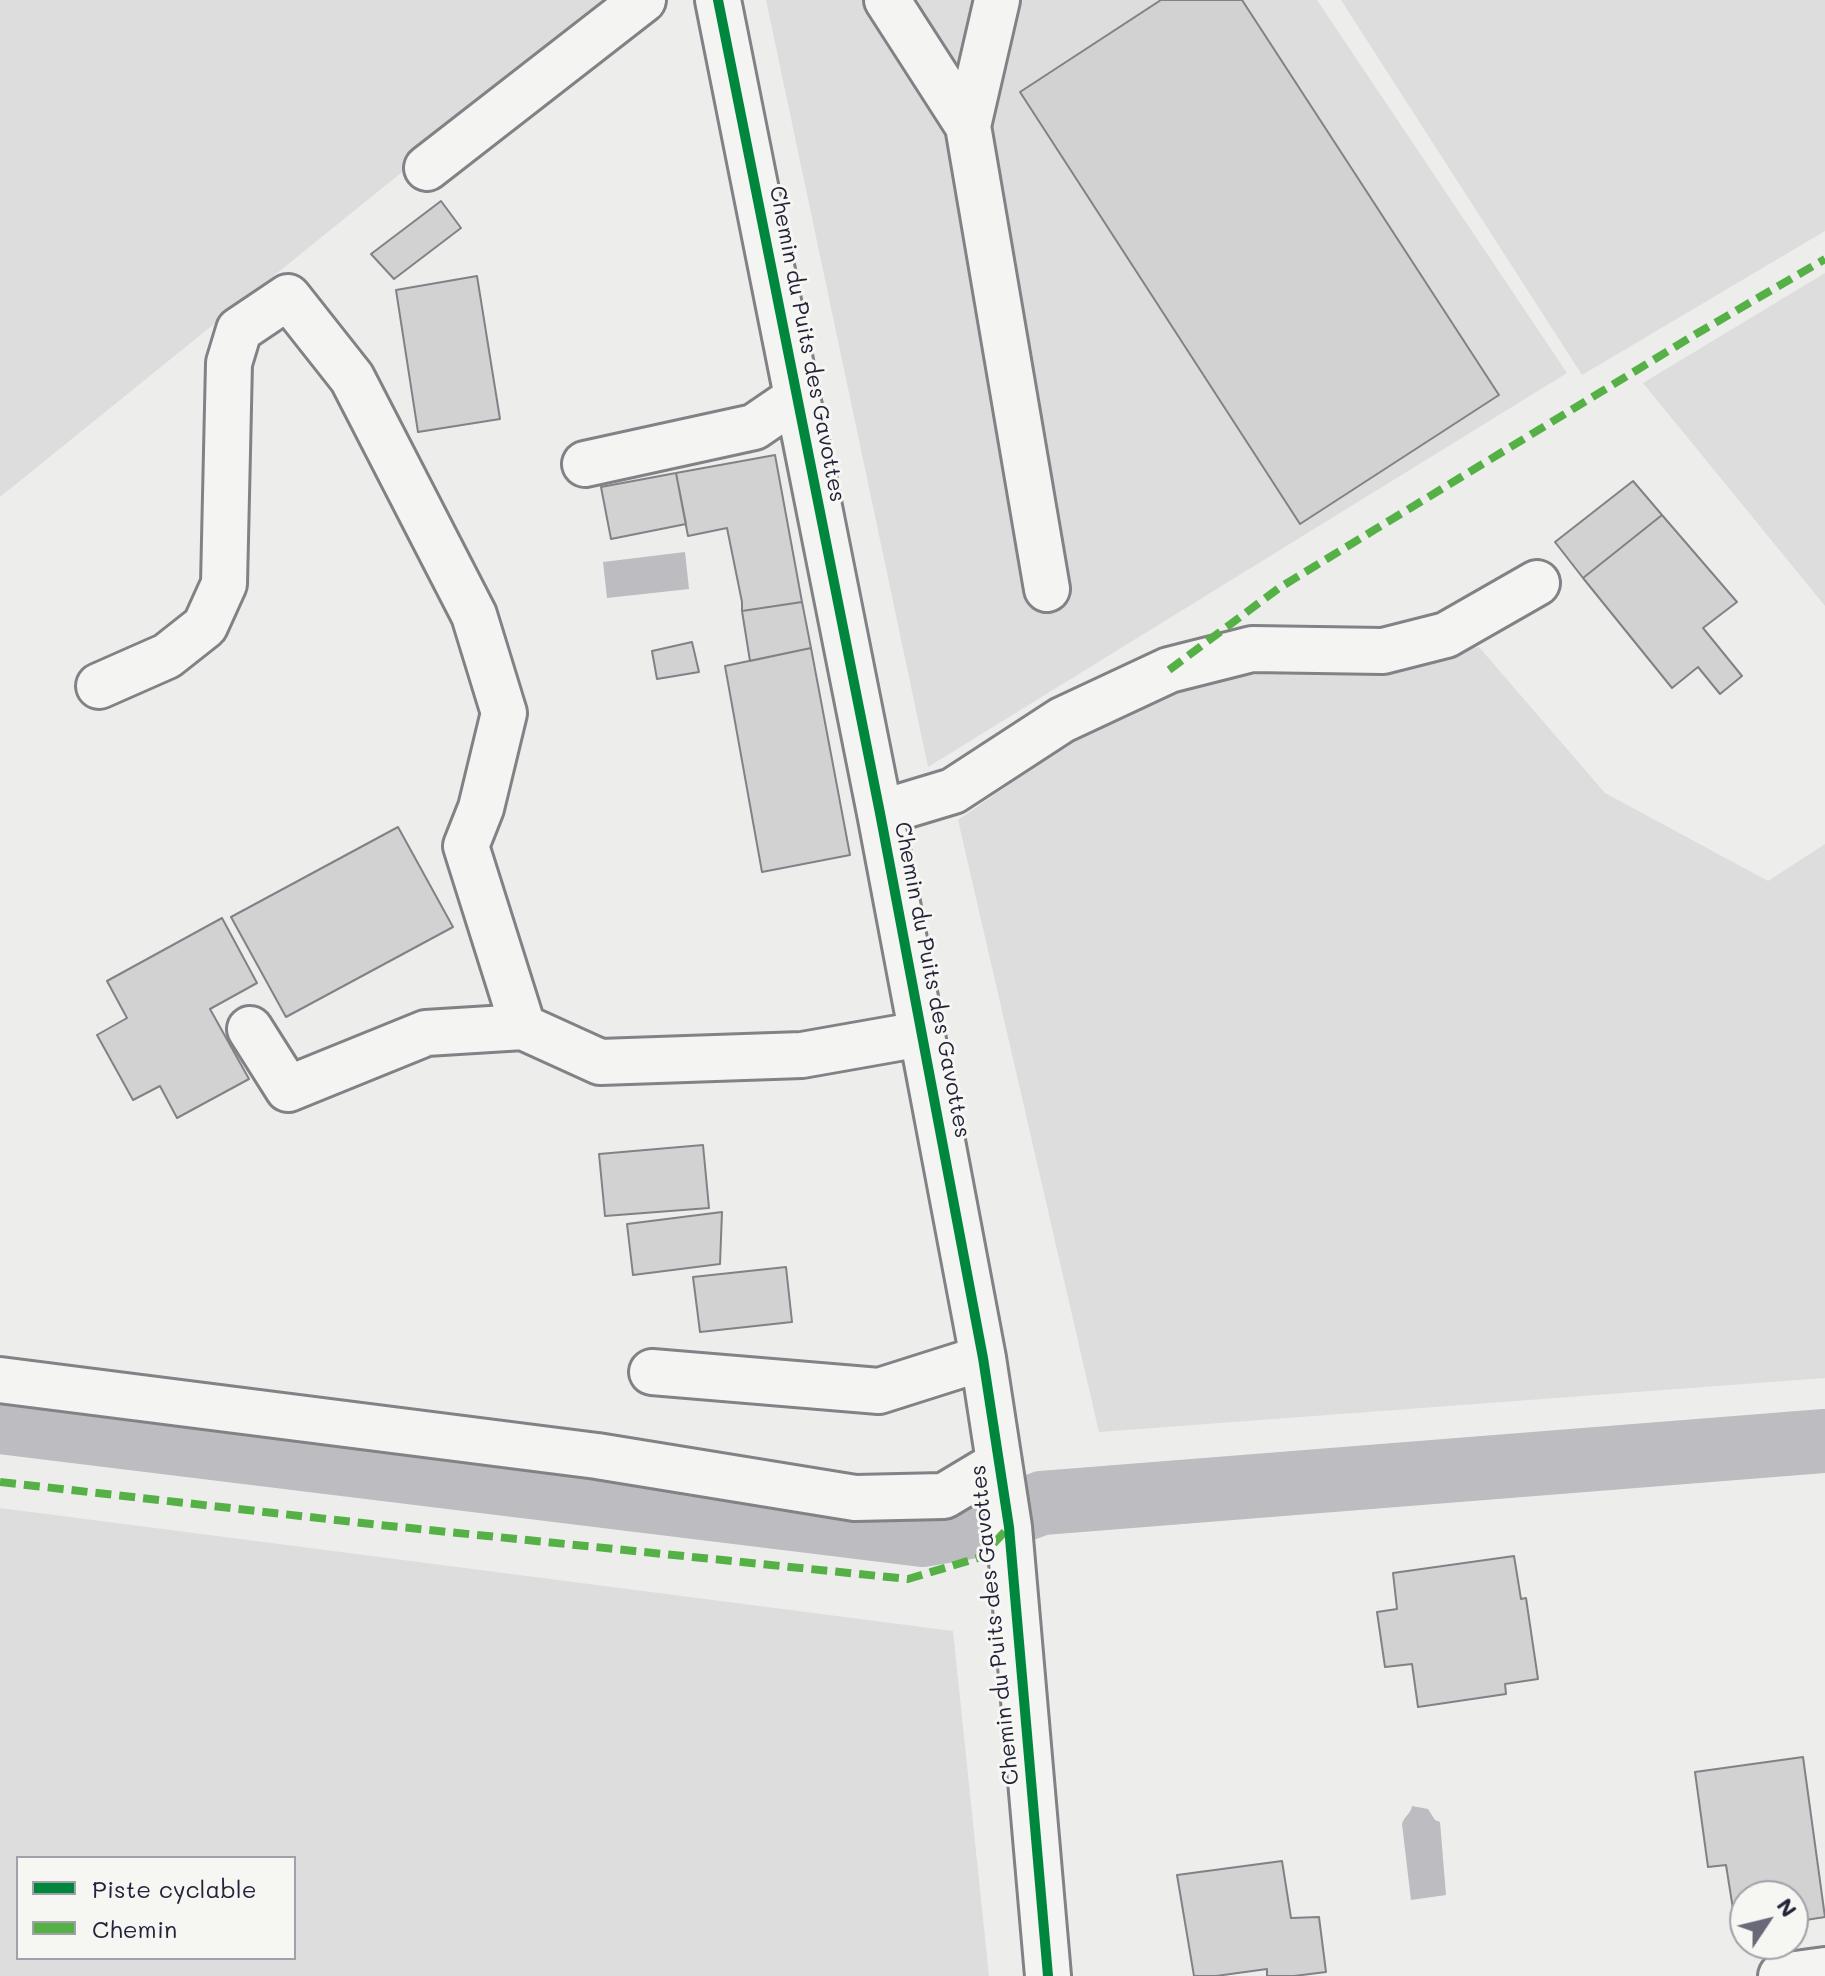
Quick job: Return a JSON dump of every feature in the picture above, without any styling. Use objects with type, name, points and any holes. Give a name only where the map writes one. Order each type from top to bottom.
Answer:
[{"type":"street","points":[[427,168],[643,0]]},
{"type":"street","name":"Chemin du Puits des Gavottes","points":[[718,0],[880,813],[983,1358],[1009,1527],[1048,1976]]},
{"type":"street","points":[[887,0],[968,126]]},
{"type":"street","points":[[997,0],[968,126],[1047,589]]},
{"type":"street","points":[[99,686],[167,656],[205,626],[224,584],[229,363],[239,330],[288,297],[352,378],[474,615],[504,713],[481,808],[466,846],[523,1027]]},
{"type":"street","points":[[585,464],[754,427],[798,397]]},
{"type":"street","points":[[880,813],[953,791],[1062,720],[1169,670],[1252,649],[1383,651],[1446,635],[1537,583]]},
{"type":"street","points":[[250,1029],[288,1089],[426,1033],[523,1027],[600,1062],[802,1055],[921,1034]]},
{"type":"street","points":[[652,1372],[879,1391],[983,1358]]},
{"type":"street","points":[[0,1380],[597,1456],[855,1498],[944,1496],[999,1463]]},
{"type":"street","points":[[1781,1976],[1825,1970]]},
{"type":"shaded area","points":[[0,0],[615,0],[0,497]]},
{"type":"shaded area","points":[[766,0],[1317,0],[1567,373],[928,767]]},
{"type":"shaded area","points":[[1341,0],[1825,0],[1825,231],[1582,375]]},
{"type":"shaded area","points":[[1825,273],[1825,606],[1643,383]]},
{"type":"shaded area","points":[[685,552],[689,589],[607,598],[603,562]]},
{"type":"shaded area","points":[[1479,647],[1605,793],[1768,881],[1825,844],[1825,1378],[1099,1432],[958,820],[1074,740],[1203,681]]},
{"type":"shaded area","points":[[0,1508],[953,1631],[989,1976],[0,1976]]},
{"type":"shaded area","points":[[1412,1806],[1428,1809],[1440,1822],[1446,1895],[1411,1900],[1402,1824]]},
{"type":"building","points":[[1161,0],[1242,0],[1499,395],[1300,524],[1020,92]]},
{"type":"building","points":[[441,201],[461,228],[394,279],[371,254]]},
{"type":"building","points":[[477,276],[500,419],[418,432],[396,290]]},
{"type":"building","points":[[775,455],[802,602],[742,611],[727,528],[688,536],[676,473]]},
{"type":"building","points":[[676,473],[686,524],[611,539],[601,487]]},
{"type":"building","points":[[1633,481],[1662,515],[1583,578],[1555,542]]},
{"type":"building","points":[[1662,515],[1737,602],[1703,628],[1742,676],[1720,694],[1698,667],[1672,688],[1583,578]]},
{"type":"building","points":[[802,602],[811,648],[750,661],[742,611]]},
{"type":"building","points":[[692,642],[699,672],[657,679],[652,651]]},
{"type":"building","points":[[811,648],[850,855],[762,872],[725,666]]},
{"type":"building","points":[[398,827],[453,927],[286,1017],[231,917]]},
{"type":"building","points":[[222,918],[257,983],[210,1009],[249,1079],[177,1118],[160,1086],[133,1100],[97,1035],[127,1018],[107,981]]},
{"type":"building","points":[[703,1145],[709,1208],[605,1216],[599,1154]]},
{"type":"building","points":[[722,1212],[720,1264],[633,1275],[627,1224]]},
{"type":"building","points":[[786,1267],[792,1322],[700,1332],[693,1277]]},
{"type":"building","points":[[1514,1556],[1521,1599],[1526,1598],[1538,1679],[1505,1684],[1506,1694],[1418,1707],[1412,1664],[1385,1667],[1377,1612],[1397,1609],[1393,1573]]},
{"type":"building","points":[[1803,1757],[1825,1917],[1809,1920],[1809,1880],[1729,1880],[1729,1884],[1726,1865],[1708,1867],[1695,1772]]},
{"type":"building","points":[[1282,1861],[1291,1918],[1319,1917],[1326,1972],[1267,1976],[1267,1969],[1194,1976],[1177,1875]]},
{"type":"waterway","points":[[0,1422],[923,1535],[981,1525],[1042,1503],[1825,1441]]},
{"type":"marked path","points":[[1169,670],[1279,588],[1825,259]]},
{"type":"marked path","points":[[0,1482],[908,1579],[981,1557],[1009,1527]]},
{"type":"cycle path","points":[[718,0],[880,813],[983,1358],[1009,1527],[1048,1976]]}]
